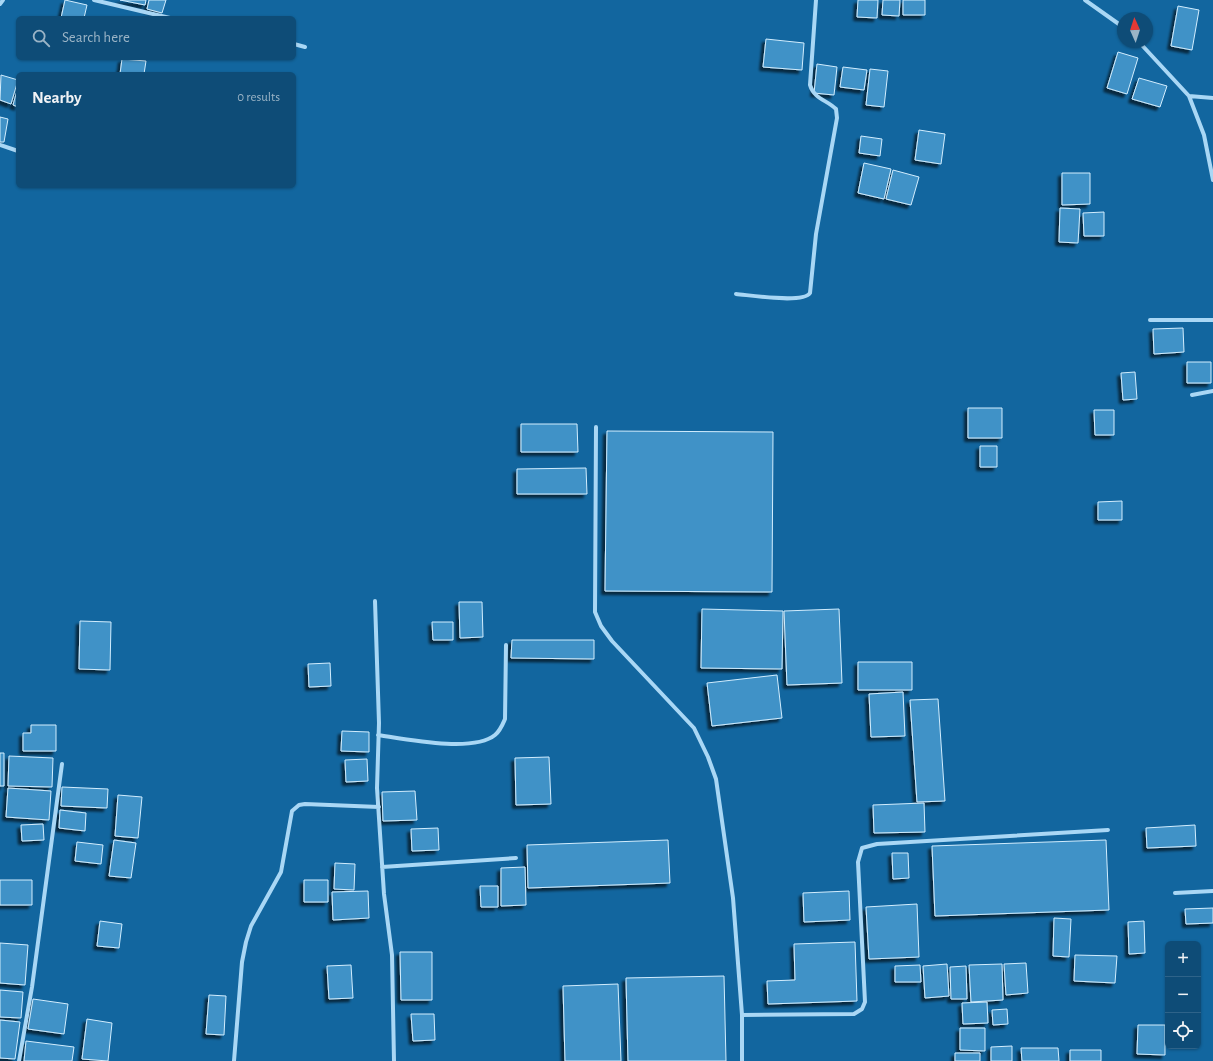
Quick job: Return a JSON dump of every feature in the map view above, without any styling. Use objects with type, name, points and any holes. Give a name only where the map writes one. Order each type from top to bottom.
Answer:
[{"type":"street","points":[[0,4],[3,0]]},
{"type":"street","points":[[94,0],[162,16]]},
{"type":"street","points":[[736,294],[803,298],[810,294],[816,234],[837,118],[836,109],[816,96],[810,85],[816,0]]},
{"type":"street","points":[[1085,0],[1117,24]]},
{"type":"street","points":[[296,45],[305,47]]},
{"type":"street","points":[[1145,48],[1189,96],[1204,135],[1213,180]]},
{"type":"street","points":[[1189,96],[1213,98]]},
{"type":"street","points":[[0,145],[16,150]]},
{"type":"street","points":[[1150,320],[1213,320]]},
{"type":"street","points":[[1192,395],[1213,391]]},
{"type":"street","points":[[596,427],[595,612],[601,626],[612,641],[694,728],[708,757],[716,780],[733,898],[742,1015],[742,1061]]},
{"type":"street","points":[[375,601],[379,807],[382,867],[392,955],[394,1061]]},
{"type":"street","points":[[378,735],[425,743],[471,743],[495,736],[501,729],[505,719],[506,645]]},
{"type":"street","points":[[19,1061],[32,987],[62,764]]},
{"type":"street","points":[[234,1061],[242,962],[246,942],[251,926],[281,872],[292,811],[299,805],[305,804],[379,807]]},
{"type":"street","points":[[742,1015],[854,1014],[862,1009],[865,1002],[858,862],[862,848],[877,844],[1108,830]]},
{"type":"street","points":[[382,867],[516,858]]},
{"type":"street","points":[[1175,893],[1213,891]]},
{"type":"building","points":[[65,0],[87,5],[84,16],[61,16]]},
{"type":"building","points":[[120,0],[146,0],[145,5]]},
{"type":"building","points":[[149,0],[166,0],[162,13],[147,9]]},
{"type":"building","points":[[858,0],[878,0],[877,18],[857,17]]},
{"type":"building","points":[[883,0],[900,0],[899,16],[882,15]]},
{"type":"building","points":[[903,0],[925,0],[925,15],[903,15]]},
{"type":"building","points":[[1178,6],[1199,10],[1192,50],[1171,46]]},
{"type":"building","points":[[766,39],[804,43],[802,70],[763,67]]},
{"type":"building","points":[[1118,52],[1138,58],[1127,94],[1107,88]]},
{"type":"building","points":[[122,60],[146,61],[144,72],[120,72]]},
{"type":"building","points":[[817,64],[837,67],[834,95],[814,93]]},
{"type":"building","points":[[843,67],[867,70],[864,90],[840,87]]},
{"type":"building","points":[[870,69],[888,71],[884,107],[866,105]]},
{"type":"building","points":[[1,75],[16,79],[16,87],[11,104],[0,100]]},
{"type":"building","points":[[1139,78],[1167,86],[1160,107],[1132,99]]},
{"type":"building","points":[[16,94],[16,106],[13,105]]},
{"type":"building","points":[[0,117],[8,119],[4,142],[0,142]]},
{"type":"building","points":[[919,130],[945,134],[941,164],[915,160]]},
{"type":"building","points":[[861,136],[882,139],[880,156],[859,153]]},
{"type":"building","points":[[864,163],[891,169],[884,199],[858,193]]},
{"type":"building","points":[[893,170],[919,177],[911,205],[886,199]]},
{"type":"building","points":[[1062,173],[1090,173],[1090,204],[1062,205]]},
{"type":"building","points":[[1060,208],[1080,209],[1078,243],[1059,242]]},
{"type":"building","points":[[1104,212],[1104,236],[1084,236],[1083,213]]},
{"type":"building","points":[[1183,328],[1184,352],[1154,354],[1153,329]]},
{"type":"building","points":[[1187,362],[1211,362],[1211,383],[1187,383]]},
{"type":"building","points":[[1135,372],[1137,399],[1123,400],[1121,373]]},
{"type":"building","points":[[968,408],[1002,408],[1002,438],[968,438]]},
{"type":"building","points":[[1094,410],[1114,410],[1114,435],[1095,435]]},
{"type":"building","points":[[521,424],[577,424],[578,452],[521,452]]},
{"type":"building","points":[[607,431],[773,432],[772,592],[605,591]]},
{"type":"building","points":[[980,446],[997,446],[997,467],[980,467]]},
{"type":"building","points":[[586,468],[587,494],[517,494],[517,469]]},
{"type":"building","points":[[1122,501],[1122,520],[1098,520],[1098,502]]},
{"type":"building","points":[[459,602],[482,602],[483,637],[460,638]]},
{"type":"building","points":[[702,609],[783,611],[782,669],[701,668]]},
{"type":"building","points":[[839,609],[842,683],[787,685],[784,611]]},
{"type":"building","points":[[80,621],[111,622],[110,670],[79,669]]},
{"type":"building","points":[[432,622],[453,622],[453,640],[433,640]]},
{"type":"building","points":[[512,640],[594,640],[594,659],[511,658]]},
{"type":"building","points":[[858,662],[912,662],[912,690],[858,690]]},
{"type":"building","points":[[330,663],[331,686],[309,687],[308,664]]},
{"type":"building","points":[[777,675],[782,718],[712,726],[707,683]]},
{"type":"building","points":[[903,692],[905,736],[871,737],[869,694]]},
{"type":"building","points":[[938,699],[945,801],[917,802],[910,700]]},
{"type":"building","points":[[31,725],[56,725],[56,751],[23,751],[23,733],[31,733]]},
{"type":"building","points":[[342,731],[369,732],[369,752],[341,751]]},
{"type":"building","points":[[0,753],[4,753],[4,786],[0,786]]},
{"type":"building","points":[[9,756],[53,758],[52,787],[8,786]]},
{"type":"building","points":[[549,757],[551,804],[516,805],[515,758]]},
{"type":"building","points":[[367,759],[368,781],[346,782],[345,760]]},
{"type":"building","points":[[62,787],[108,789],[107,808],[61,806]]},
{"type":"building","points":[[8,788],[51,791],[49,820],[6,817]]},
{"type":"building","points":[[415,791],[417,820],[383,821],[382,792]]},
{"type":"building","points":[[118,795],[142,797],[138,838],[115,836]]},
{"type":"building","points":[[924,803],[925,832],[874,833],[873,805]]},
{"type":"building","points":[[60,810],[86,813],[85,831],[59,828]]},
{"type":"building","points":[[43,824],[44,840],[22,841],[21,825]]},
{"type":"building","points":[[1195,825],[1196,846],[1147,848],[1146,828]]},
{"type":"building","points":[[438,828],[439,850],[412,851],[411,829]]},
{"type":"building","points":[[114,840],[136,843],[131,878],[109,876]]},
{"type":"building","points":[[668,840],[670,883],[528,888],[527,845]]},
{"type":"building","points":[[1106,840],[1109,910],[935,916],[932,846]]},
{"type":"building","points":[[77,842],[103,845],[101,864],[75,861]]},
{"type":"building","points":[[892,853],[908,853],[909,878],[893,879]]},
{"type":"building","points":[[335,863],[355,864],[354,890],[334,889]]},
{"type":"building","points":[[525,867],[526,905],[501,906],[501,868]]},
{"type":"building","points":[[0,880],[32,880],[32,905],[0,905]]},
{"type":"building","points":[[304,880],[328,880],[328,902],[304,902]]},
{"type":"building","points":[[480,886],[498,886],[498,907],[481,907]]},
{"type":"building","points":[[368,891],[369,918],[333,920],[332,892]]},
{"type":"building","points":[[849,891],[850,920],[804,922],[803,893]]},
{"type":"building","points":[[917,904],[919,957],[869,959],[866,907]]},
{"type":"building","points":[[1213,908],[1213,923],[1186,924],[1185,909]]},
{"type":"building","points":[[1054,918],[1071,919],[1069,957],[1053,956]]},
{"type":"building","points":[[100,921],[122,924],[119,948],[97,946]]},
{"type":"building","points":[[1144,921],[1145,953],[1129,954],[1128,922]]},
{"type":"building","points":[[855,942],[857,1001],[768,1004],[767,981],[795,980],[794,944]]},
{"type":"building","points":[[0,943],[28,945],[25,985],[0,983]]},
{"type":"building","points":[[400,952],[432,952],[432,1000],[401,1000]]},
{"type":"building","points":[[1075,955],[1117,956],[1115,983],[1074,981]]},
{"type":"building","points":[[1026,963],[1028,993],[1006,995],[1004,964]]},
{"type":"building","points":[[947,964],[949,996],[925,998],[923,966]]},
{"type":"building","points":[[1002,964],[1003,1000],[971,1002],[969,965]]},
{"type":"building","points":[[351,965],[353,998],[329,999],[327,966]]},
{"type":"building","points":[[920,965],[921,982],[895,982],[895,966]]},
{"type":"building","points":[[966,966],[967,999],[951,999],[950,967]]},
{"type":"building","points":[[724,976],[726,1061],[628,1061],[626,978]]},
{"type":"building","points":[[618,984],[621,1061],[565,1061],[563,986]]},
{"type":"building","points":[[0,990],[23,992],[21,1018],[0,1017]]},
{"type":"building","points":[[209,995],[226,996],[224,1035],[206,1034]]},
{"type":"building","points":[[33,999],[68,1004],[64,1034],[28,1029]]},
{"type":"building","points":[[987,1002],[988,1023],[963,1024],[962,1003]]},
{"type":"building","points":[[1007,1009],[1008,1024],[993,1025],[992,1010]]},
{"type":"building","points":[[411,1014],[434,1014],[435,1040],[413,1041]]},
{"type":"building","points":[[87,1019],[112,1023],[108,1061],[82,1059]]},
{"type":"building","points":[[0,1020],[20,1022],[15,1059],[0,1058]]},
{"type":"building","points":[[1138,1025],[1165,1025],[1165,1055],[1137,1054]]},
{"type":"building","points":[[960,1028],[985,1028],[985,1051],[960,1050]]},
{"type":"building","points":[[26,1041],[74,1047],[72,1061],[24,1061]]},
{"type":"building","points":[[1012,1046],[1012,1061],[991,1061],[991,1047]]},
{"type":"building","points":[[1021,1048],[1058,1048],[1059,1061],[1022,1061]]},
{"type":"building","points":[[1070,1050],[1101,1050],[1101,1061],[1070,1061]]},
{"type":"building","points":[[955,1053],[980,1053],[980,1061],[955,1061]]}]
